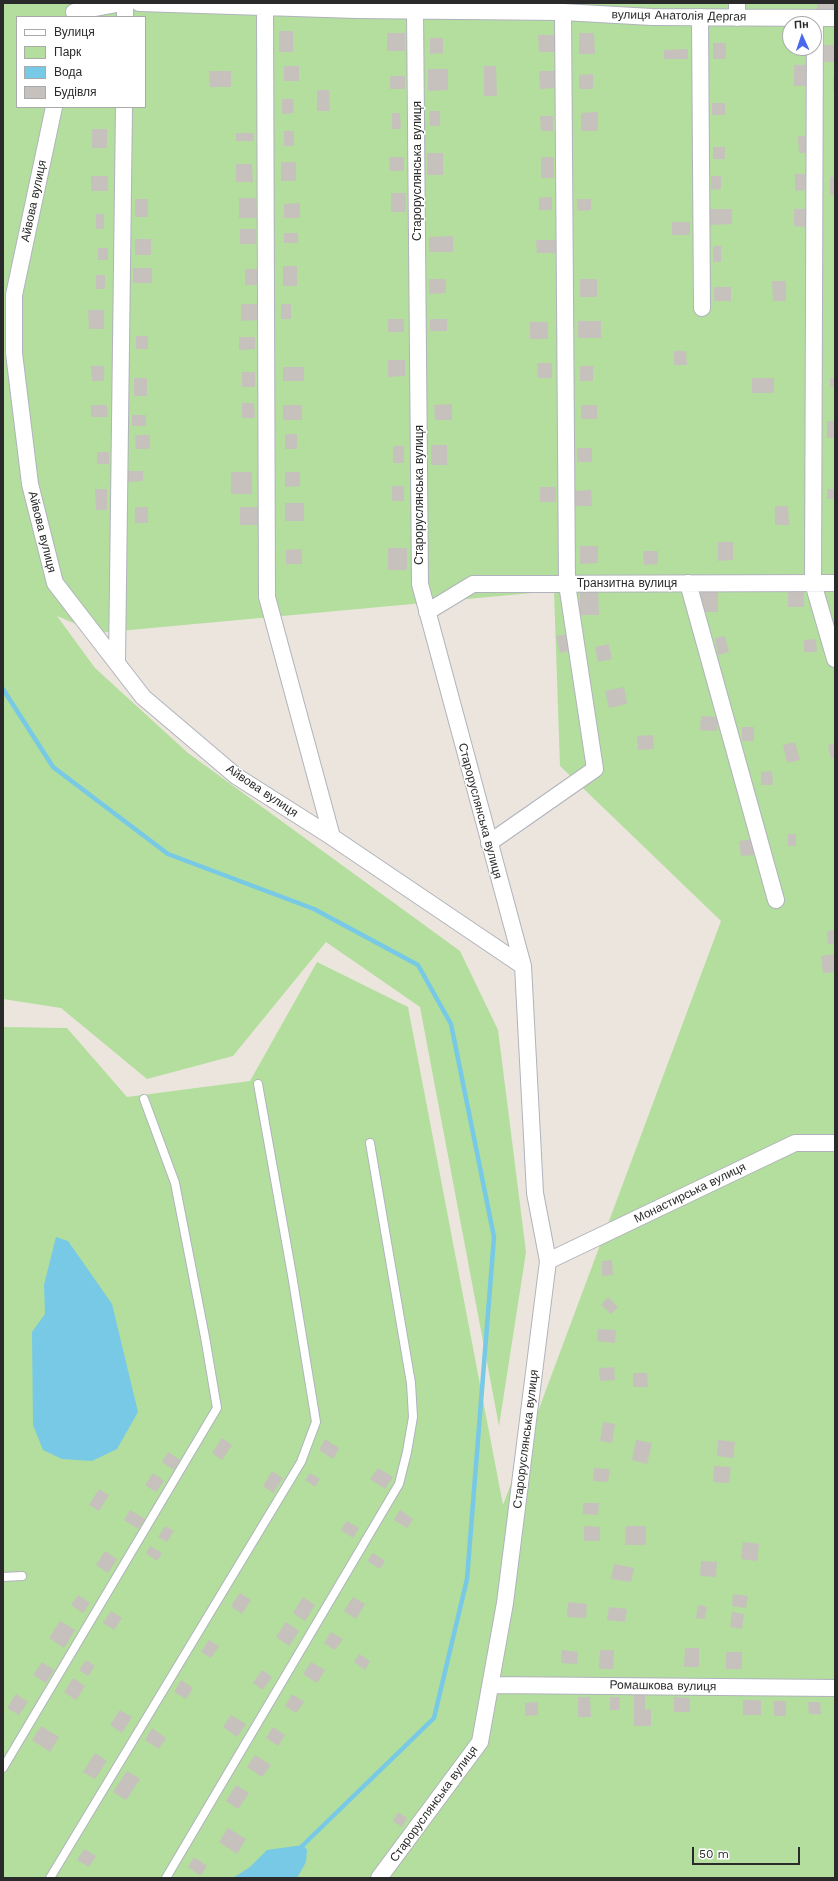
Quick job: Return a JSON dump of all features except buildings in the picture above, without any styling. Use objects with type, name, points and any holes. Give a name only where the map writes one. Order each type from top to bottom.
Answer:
[{"type":"street","points":[[75,11],[122,3]]},
{"type":"street","points":[[125,3],[125,16]]},
{"type":"street","name":"вулиця Анатолія Дергая","points":[[139,3],[265,8],[416,10],[506,7],[563,12],[652,10],[700,17],[737,10],[796,16]]},
{"type":"street","points":[[265,8],[267,597],[332,837],[523,966]]},
{"type":"street","name":"Староруслянська вулиця","points":[[379,1878],[480,1742],[505,1603],[548,1261],[535,1193],[523,966],[420,584],[416,10]]},
{"type":"street","points":[[489,843],[595,769],[567,584],[563,12]]},
{"type":"street","points":[[700,17],[702,308]]},
{"type":"street","name":"вулиця Анатолія Дергая","points":[[822,18],[835,18]]},
{"type":"street","points":[[815,56],[813,583],[835,659]]},
{"type":"street","name":"Айвова вулиця","points":[[54,108],[14,295],[14,353],[30,484],[55,583],[143,696],[236,776],[332,837]]},
{"type":"street","points":[[117,662],[124,108]]},
{"type":"street","points":[[688,583],[776,900]]},
{"type":"street","name":"Транзитна вулиця","points":[[427,612],[473,584],[835,583]]},
{"type":"street","name":"Монастирська вулиця","points":[[548,1261],[795,1143],[835,1143]]},
{"type":"street","name":"Ромашкова вулиця","points":[[491,1685],[835,1688]]},
{"type":"lane","points":[[50,1878],[300,1462],[316,1422],[292,1275],[258,1084]]},
{"type":"lane","points":[[3,1768],[217,1408],[205,1337],[175,1183],[144,1099]]},
{"type":"lane","points":[[166,1878],[399,1484],[408,1452],[413,1417],[411,1383],[370,1143]]},
{"type":"lane","points":[[3,1577],[22,1576]]},
{"type":"green space","points":[[3,3],[835,3],[835,1878],[3,1878],[3,1027],[67,1028],[127,1097],[250,1081],[317,962],[408,1007],[503,1505],[721,921],[560,766],[554,591],[97,633],[57,616],[95,668],[188,753],[460,951],[498,1030],[526,1252],[499,1426],[420,1007],[326,942],[233,1056],[147,1079],[61,1008],[3,999]]},
{"type":"water","points":[[56,1237],[68,1241],[112,1304],[138,1412],[117,1449],[92,1461],[62,1459],[43,1450],[33,1425],[32,1332],[45,1314],[44,1285]]},
{"type":"water","points":[[303,1845],[307,1850],[306,1862],[297,1878],[233,1878],[250,1867],[267,1850]]},
{"type":"waterway","points":[[3,689],[53,767],[168,854],[314,909],[418,965],[451,1024],[494,1237],[467,1579],[434,1718],[299,1849]]}]
